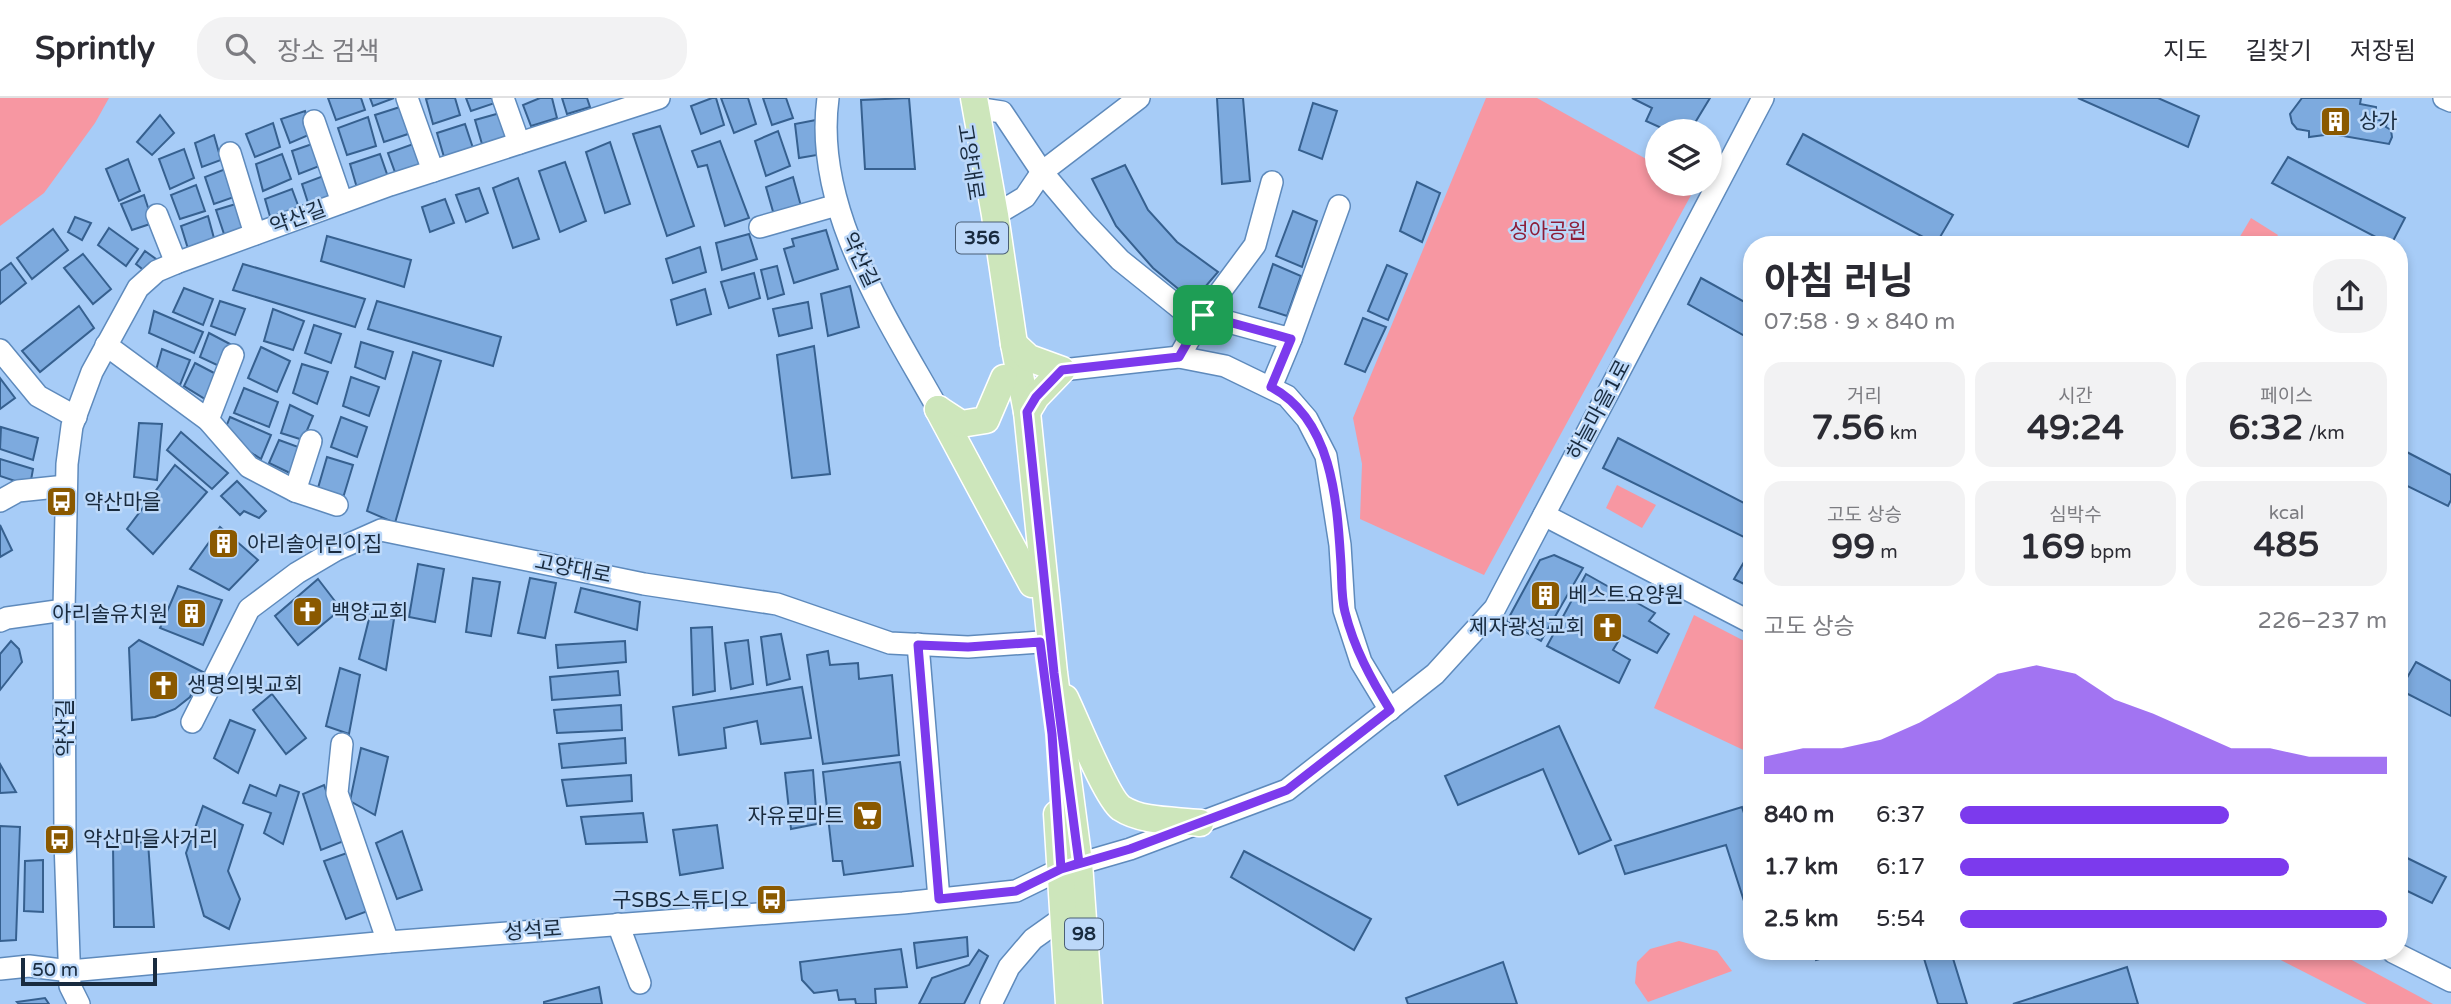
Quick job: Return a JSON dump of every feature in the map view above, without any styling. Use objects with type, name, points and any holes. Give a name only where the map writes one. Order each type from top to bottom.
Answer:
[{"type":"main road","name":"고양대로","points":[[970,101],[995,215],[1013,344],[1027,412],[1054,673],[1070,866],[1064,917],[1069,1004]]},
{"type":"main road","name":"고양대로","points":[[970,101],[1004,378],[1089,1004]]},
{"type":"main road","points":[[1013,344],[1029,358],[1062,370],[1036,397],[1027,412]]},
{"type":"main road","points":[[938,409],[961,424],[986,420],[1004,378]]},
{"type":"main road","points":[[938,409],[1032,584]]},
{"type":"main road","points":[[1054,673],[1108,790],[1120,807],[1144,817],[1200,822]]},
{"type":"street","points":[[407,98],[433,171]]},
{"type":"street","points":[[503,98],[519,143]]},
{"type":"street","name":"약산길","points":[[79,1004],[71,990],[65,841],[66,486],[72,426],[92,372],[138,288],[157,271],[176,263],[342,202],[519,143],[601,107],[659,98]]},
{"type":"street","name":"약산길","points":[[828,98],[825,120],[827,155],[837,205],[859,261],[938,409]]},
{"type":"street","name":"고양대로","points":[[995,215],[1025,197],[1042,172],[1139,98]]},
{"type":"street","name":"하늘마을1로","points":[[1390,710],[1435,674],[1495,608],[1763,98]]},
{"type":"street","points":[[2444,98],[2451,101]]},
{"type":"street","points":[[970,101],[1002,112],[1042,172],[1085,223],[1120,260],[1181,309],[1291,339]]},
{"type":"street","name":"약산길","points":[[314,121],[342,202]]},
{"type":"street","name":"약산길","points":[[230,153],[255,234]]},
{"type":"street","points":[[1179,357],[1203,315],[1255,245],[1272,182]]},
{"type":"street","points":[[760,227],[837,205]]},
{"type":"street","points":[[1271,387],[1339,206]]},
{"type":"street","points":[[157,215],[176,263]]},
{"type":"street","points":[[106,345],[208,420],[249,467],[295,491],[337,505]]},
{"type":"street","points":[[0,350],[38,396],[76,416]]},
{"type":"street","points":[[208,420],[233,355]]},
{"type":"street","points":[[1062,370],[1179,357],[1225,366],[1287,396],[1307,419],[1326,456],[1340,545],[1344,610],[1362,662],[1390,710]]},
{"type":"street","points":[[295,491],[311,440]]},
{"type":"street","points":[[0,501],[18,491],[66,486]]},
{"type":"street","points":[[1544,515],[1743,619]]},
{"type":"street","name":"고양대로","points":[[192,722],[248,609],[297,573],[336,550],[381,530],[643,583],[777,604],[890,643],[968,647],[1040,642]]},
{"type":"street","points":[[0,621],[64,610]]},
{"type":"street","points":[[918,645],[939,899]]},
{"type":"street","name":"성석로","points":[[0,969],[29,966],[70,971],[388,942],[1016,891],[1070,866],[1130,849],[1287,790],[1390,710]]},
{"type":"street","points":[[342,744],[337,793],[388,942]]},
{"type":"street","points":[[991,1004],[1009,967],[1033,939],[1064,917]]},
{"type":"street","points":[[618,924],[640,983]]},
{"type":"street","points":[[2408,960],[2451,981]]},
{"type":"green space","points":[[0,98],[109,98],[95,123],[44,193],[0,226]]},
{"type":"green space","name":"성아공원","points":[[1486,98],[1537,98],[1645,158],[1645,196],[1691,196],[1484,575],[1360,519],[1362,464],[1353,418]]},
{"type":"green space","points":[[2251,218],[2278,235],[2277,236],[2240,236]]},
{"type":"green space","points":[[1617,485],[1656,505],[1642,528],[1606,508]]},
{"type":"green space","points":[[1694,615],[1743,640],[1743,750],[1654,708]]},
{"type":"green space","points":[[1679,941],[1717,951],[1732,971],[1648,1002],[1635,983],[1637,962],[1650,949]]},
{"type":"green space","points":[[2281,960],[2352,960],[2433,1004],[2367,1004]]},
{"type":"building","points":[[328,98],[361,98],[365,110],[336,120]]},
{"type":"building","points":[[370,98],[394,98],[373,106]]},
{"type":"building","points":[[455,98],[460,115],[433,124],[426,99]]},
{"type":"building","points":[[466,98],[493,98],[495,103],[471,111]]},
{"type":"building","points":[[540,98],[552,98],[557,118],[531,126],[523,105]]},
{"type":"building","points":[[562,98],[587,98],[590,107],[567,114]]},
{"type":"building","points":[[716,98],[724,125],[701,134],[691,106]]},
{"type":"building","points":[[721,98],[748,98],[756,124],[734,133]]},
{"type":"building","points":[[763,98],[786,98],[793,118],[772,125]]},
{"type":"building","points":[[909,98],[915,169],[865,169],[861,100]]},
{"type":"building","points":[[1217,98],[1243,98],[1250,181],[1222,184]]},
{"type":"building","points":[[1632,98],[1710,98],[1697,119],[1647,119],[1652,108]]},
{"type":"building","points":[[2078,98],[2158,98],[2199,116],[2188,147]]},
{"type":"building","name":"상가","points":[[2302,98],[2361,98],[2360,104],[2376,107],[2375,119],[2387,122],[2386,127],[2391,130],[2392,137],[2389,144],[2332,134],[2309,137],[2309,131],[2297,129],[2292,123],[2290,114]]},
{"type":"building","points":[[1313,103],[1337,111],[1322,159],[1299,150]]},
{"type":"building","points":[[403,106],[411,133],[384,142],[375,115]]},
{"type":"building","points":[[305,111],[311,134],[290,143],[281,119]]},
{"type":"building","points":[[500,113],[507,137],[482,144],[475,120]]},
{"type":"building","points":[[160,115],[174,133],[152,155],[137,142]]},
{"type":"building","points":[[368,117],[376,146],[347,155],[338,128]]},
{"type":"building","points":[[816,120],[817,155],[799,158],[795,124]]},
{"type":"building","points":[[273,123],[280,147],[255,157],[246,134]]},
{"type":"building","points":[[465,124],[473,148],[444,157],[437,133]]},
{"type":"building","points":[[660,126],[694,226],[667,236],[633,134]]},
{"type":"building","points":[[778,131],[790,166],[766,176],[755,141]]},
{"type":"building","points":[[1803,134],[1953,215],[1941,236],[1921,236],[1787,164]]},
{"type":"building","points":[[214,135],[221,160],[202,167],[195,143]]},
{"type":"building","points":[[720,141],[749,218],[725,226],[707,165],[698,167],[692,151]]},
{"type":"building","points":[[610,142],[630,204],[605,213],[586,152]]},
{"type":"building","points":[[315,143],[322,165],[299,174],[292,151]]},
{"type":"building","points":[[416,143],[422,166],[396,175],[388,153]]},
{"type":"building","points":[[184,149],[194,178],[170,189],[159,159]]},
{"type":"building","points":[[282,154],[291,179],[263,191],[256,164]]},
{"type":"building","points":[[380,154],[388,177],[357,188],[350,164]]},
{"type":"building","points":[[2288,157],[2405,218],[2396,236],[2374,236],[2272,183]]},
{"type":"building","points":[[128,159],[140,191],[119,201],[106,169]]},
{"type":"building","points":[[565,162],[586,221],[560,232],[539,171]]},
{"type":"building","points":[[1125,165],[1148,210],[1177,242],[1218,272],[1193,301],[1153,268],[1116,226],[1092,179]]},
{"type":"building","points":[[228,168],[237,196],[214,204],[205,177]]},
{"type":"building","points":[[326,175],[332,197],[309,206],[302,184]]},
{"type":"building","points":[[793,177],[801,206],[774,215],[766,187]]},
{"type":"building","points":[[518,178],[539,239],[513,248],[493,188]]},
{"type":"building","points":[[1417,182],[1440,193],[1422,242],[1400,231]]},
{"type":"building","points":[[196,185],[205,211],[180,219],[171,195]]},
{"type":"building","points":[[479,188],[488,213],[466,222],[456,195]]},
{"type":"building","points":[[292,189],[299,208],[271,220],[265,199]]},
{"type":"building","points":[[144,195],[153,223],[132,230],[121,204]]},
{"type":"building","points":[[445,199],[454,223],[430,232],[422,207]]},
{"type":"building","points":[[239,203],[246,230],[225,237],[216,210]]},
{"type":"building","points":[[1293,211],[1317,221],[1302,267],[1276,256]]},
{"type":"building","points":[[208,216],[215,242],[189,252],[181,226]]},
{"type":"building","points":[[75,217],[91,223],[82,240],[68,232]]},
{"type":"building","points":[[109,228],[138,249],[126,266],[98,245]]},
{"type":"building","points":[[53,229],[68,250],[32,279],[17,258]]},
{"type":"building","points":[[826,230],[838,269],[794,283],[784,249],[794,246],[792,239]]},
{"type":"building","points":[[749,234],[757,259],[722,270],[716,243]]},
{"type":"building","points":[[327,236],[411,260],[404,287],[321,261]]},
{"type":"building","points":[[700,247],[706,272],[673,283],[666,259]]},
{"type":"building","points":[[145,251],[156,259],[146,272],[136,264]]},
{"type":"building","points":[[83,254],[111,289],[93,304],[64,268]]},
{"type":"building","points":[[11,263],[26,283],[0,304],[0,271]]},
{"type":"building","points":[[243,264],[365,299],[355,327],[233,290]]},
{"type":"building","points":[[1273,264],[1301,276],[1287,316],[1259,307]]},
{"type":"building","points":[[1387,265],[1407,274],[1388,320],[1368,311]]},
{"type":"building","points":[[777,266],[784,294],[768,299],[761,270]]},
{"type":"building","points":[[754,273],[760,298],[729,308],[721,282]]},
{"type":"building","points":[[1701,278],[1743,301],[1743,335],[1688,304]]},
{"type":"building","points":[[850,286],[859,327],[828,336],[821,294]]},
{"type":"building","points":[[184,288],[213,299],[203,325],[173,312]]},
{"type":"building","points":[[705,289],[711,314],[677,325],[671,300]]},
{"type":"building","points":[[220,301],[245,309],[235,335],[211,326]]},
{"type":"building","points":[[377,301],[501,337],[493,366],[368,329]]},
{"type":"building","points":[[808,302],[812,328],[779,336],[773,309]]},
{"type":"building","points":[[79,306],[94,328],[40,372],[22,351]]},
{"type":"building","points":[[273,309],[304,321],[293,350],[264,341]]},
{"type":"building","points":[[154,311],[203,332],[194,353],[149,333]]},
{"type":"building","points":[[1363,318],[1386,327],[1365,372],[1345,364]]},
{"type":"building","points":[[314,325],[341,334],[331,363],[305,353]]},
{"type":"building","points":[[209,333],[230,344],[219,366],[200,357]]},
{"type":"building","points":[[361,342],[393,352],[385,379],[355,367]]},
{"type":"building","points":[[814,346],[830,474],[792,478],[777,355]]},
{"type":"building","points":[[261,347],[290,361],[277,392],[248,378]]},
{"type":"building","points":[[162,349],[190,360],[180,385],[156,370]]},
{"type":"building","points":[[413,352],[441,361],[395,523],[367,511]]},
{"type":"building","points":[[195,363],[218,375],[205,399],[184,386]]},
{"type":"building","points":[[302,364],[328,372],[317,404],[293,393]]},
{"type":"building","points":[[351,377],[379,387],[369,416],[343,406]]},
{"type":"building","points":[[0,378],[15,398],[0,409]]},
{"type":"building","points":[[244,388],[278,402],[269,427],[234,413]]},
{"type":"building","points":[[290,405],[313,416],[303,440],[281,433]]},
{"type":"building","points":[[230,417],[271,435],[261,459],[239,445],[226,427]]},
{"type":"building","points":[[341,417],[367,427],[357,457],[331,447]]},
{"type":"building","points":[[139,423],[162,424],[157,480],[134,477]]},
{"type":"building","points":[[1,427],[38,438],[33,460],[0,449]]},
{"type":"building","points":[[181,432],[228,473],[212,489],[167,450]]},
{"type":"building","points":[[1618,438],[1743,502],[1743,537],[1603,468]]},
{"type":"building","points":[[279,440],[301,448],[292,474],[269,463]]},
{"type":"building","points":[[2408,453],[2451,475],[2451,500],[2448,506],[2408,486]]},
{"type":"building","points":[[327,457],[353,465],[343,498],[318,488]]},
{"type":"building","points":[[0,459],[33,469],[30,486],[0,476]]},
{"type":"building","points":[[175,465],[207,492],[153,554],[127,529]]},
{"type":"building","points":[[237,481],[266,511],[259,518],[244,511],[240,515],[221,496]]},
{"type":"building","points":[[0,525],[12,550],[0,557]]},
{"type":"building","name":"아리솔어린이집","points":[[220,527],[258,560],[229,590],[190,569]]},
{"type":"building","name":"베스트요양원","points":[[1554,555],[1583,568],[1541,641],[1507,621],[1540,560]]},
{"type":"building","points":[[418,564],[444,569],[435,622],[409,617]]},
{"type":"building","points":[[1743,564],[1743,584],[1734,579]]},
{"type":"building","name":"제자광성교회","points":[[1586,574],[1655,613],[1649,621],[1669,634],[1657,653],[1622,635],[1613,650],[1630,660],[1619,683],[1547,646]]},
{"type":"building","points":[[473,578],[500,582],[491,636],[466,632]]},
{"type":"building","points":[[530,578],[556,583],[545,638],[518,633]]},
{"type":"building","name":"백양교회","points":[[318,579],[341,609],[298,645],[275,616]]},
{"type":"building","name":"아리솔유치원","points":[[178,586],[222,600],[203,645],[160,628]]},
{"type":"building","points":[[581,588],[640,602],[637,630],[575,612]]},
{"type":"building","points":[[370,615],[394,619],[386,670],[359,659]]},
{"type":"building","points":[[712,627],[715,691],[693,695],[691,628]]},
{"type":"building","points":[[781,634],[790,679],[767,685],[761,637]]},
{"type":"building","name":"생명의빛교회","points":[[139,640],[203,672],[190,697],[175,709],[155,717],[132,720],[129,648]]},
{"type":"building","points":[[748,640],[753,684],[731,689],[725,643]]},
{"type":"building","points":[[11,641],[19,649],[22,662],[0,690],[0,654]]},
{"type":"building","points":[[625,641],[626,662],[558,668],[556,645]]},
{"type":"building","name":"자유로마트","points":[[828,651],[830,665],[858,663],[859,679],[892,675],[899,755],[823,764],[807,655]]},
{"type":"building","points":[[2416,662],[2451,681],[2451,716],[2408,694],[2408,676]]},
{"type":"building","points":[[340,668],[360,675],[349,734],[326,726]]},
{"type":"building","points":[[618,671],[620,695],[552,700],[550,677]]},
{"type":"building","points":[[802,687],[811,738],[761,744],[757,721],[724,728],[726,748],[679,755],[673,707]]},
{"type":"building","points":[[272,694],[306,738],[286,754],[253,710]]},
{"type":"building","points":[[621,705],[622,730],[557,733],[554,710]]},
{"type":"building","points":[[230,720],[255,730],[238,773],[214,758]]},
{"type":"building","points":[[1559,726],[1611,840],[1579,854],[1543,769],[1458,805],[1445,776]]},
{"type":"building","points":[[625,738],[626,763],[562,768],[559,744]]},
{"type":"building","points":[[361,748],[388,757],[375,815],[350,801]]},
{"type":"building","name":"자유로마트","points":[[900,762],[913,866],[844,875],[842,861],[833,861],[823,772]]},
{"type":"building","points":[[0,764],[16,792],[0,793]]},
{"type":"building","points":[[813,770],[817,824],[791,829],[785,773]]},
{"type":"building","points":[[631,775],[632,801],[567,806],[562,780]]},
{"type":"building","points":[[250,785],[276,796],[280,785],[299,792],[283,844],[264,833],[271,813],[243,803]]},
{"type":"building","points":[[324,785],[344,841],[321,850],[303,794]]},
{"type":"building","points":[[203,806],[243,825],[228,871],[240,899],[229,929],[204,916],[186,853]]},
{"type":"building","points":[[1742,807],[1743,898],[1726,845],[1625,874],[1615,846]]},
{"type":"building","points":[[643,813],[647,842],[586,844],[581,817]]},
{"type":"building","points":[[717,825],[723,868],[680,875],[673,830]]},
{"type":"building","points":[[0,826],[20,827],[16,940],[0,941]]},
{"type":"building","points":[[402,831],[422,890],[397,899],[376,843]]},
{"type":"building","points":[[148,842],[154,927],[114,927],[113,844]]},
{"type":"building","points":[[1244,851],[1371,919],[1354,950],[1231,877]]},
{"type":"building","points":[[347,853],[368,911],[346,919],[324,861]]},
{"type":"building","points":[[2408,858],[2446,877],[2432,903],[2408,891]]},
{"type":"building","points":[[43,860],[43,912],[24,911],[25,861]]},
{"type":"building","points":[[967,937],[968,956],[917,968],[914,943]]},
{"type":"building","points":[[901,949],[907,987],[875,989],[876,1004],[856,1004],[855,999],[839,1000],[837,990],[814,993],[802,980],[800,962]]},
{"type":"building","points":[[979,950],[988,956],[964,1004],[919,1004],[932,978],[969,965]]},
{"type":"building","points":[[1924,960],[1953,960],[1967,1004],[1938,1004]]},
{"type":"building","points":[[1503,962],[1517,1004],[1408,1004],[1406,998]]},
{"type":"building","points":[[2127,967],[2138,1004],[2013,1004]]},
{"type":"building","points":[[599,987],[602,1004],[544,1004],[544,1002]]},
{"type":"building","points":[[45,998],[49,1004],[17,1002]]},
{"type":"place","name":"상가","points":[[2336,121]]},
{"type":"place","name":"약산마을","points":[[61,502]]},
{"type":"place","name":"아리솔어린이집","points":[[224,544]]},
{"type":"place","name":"베스트요양원","points":[[1545,595]]},
{"type":"place","name":"백양교회","points":[[308,612]]},
{"type":"place","name":"아리솔유치원","points":[[191,614]]},
{"type":"place","name":"제자광성교회","points":[[1608,627]]},
{"type":"place","name":"생명의빛교회","points":[[164,685]]},
{"type":"place","name":"자유로마트","points":[[867,816]]},
{"type":"place","name":"약산마을사거리","points":[[60,839]]},
{"type":"place","name":"구SBS스튜디오","points":[[772,900]]},
{"type":"route","points":[[1203,315],[1179,357],[1062,370],[1036,397],[1027,412],[1054,673],[1079,863],[1061,869],[1016,891],[939,899],[918,645],[968,647],[1040,642],[1052,734],[1061,869],[1130,849],[1287,790],[1390,710],[1362,662],[1344,610],[1340,545],[1326,456],[1307,419],[1287,396],[1271,387],[1291,339],[1203,315]]}]
